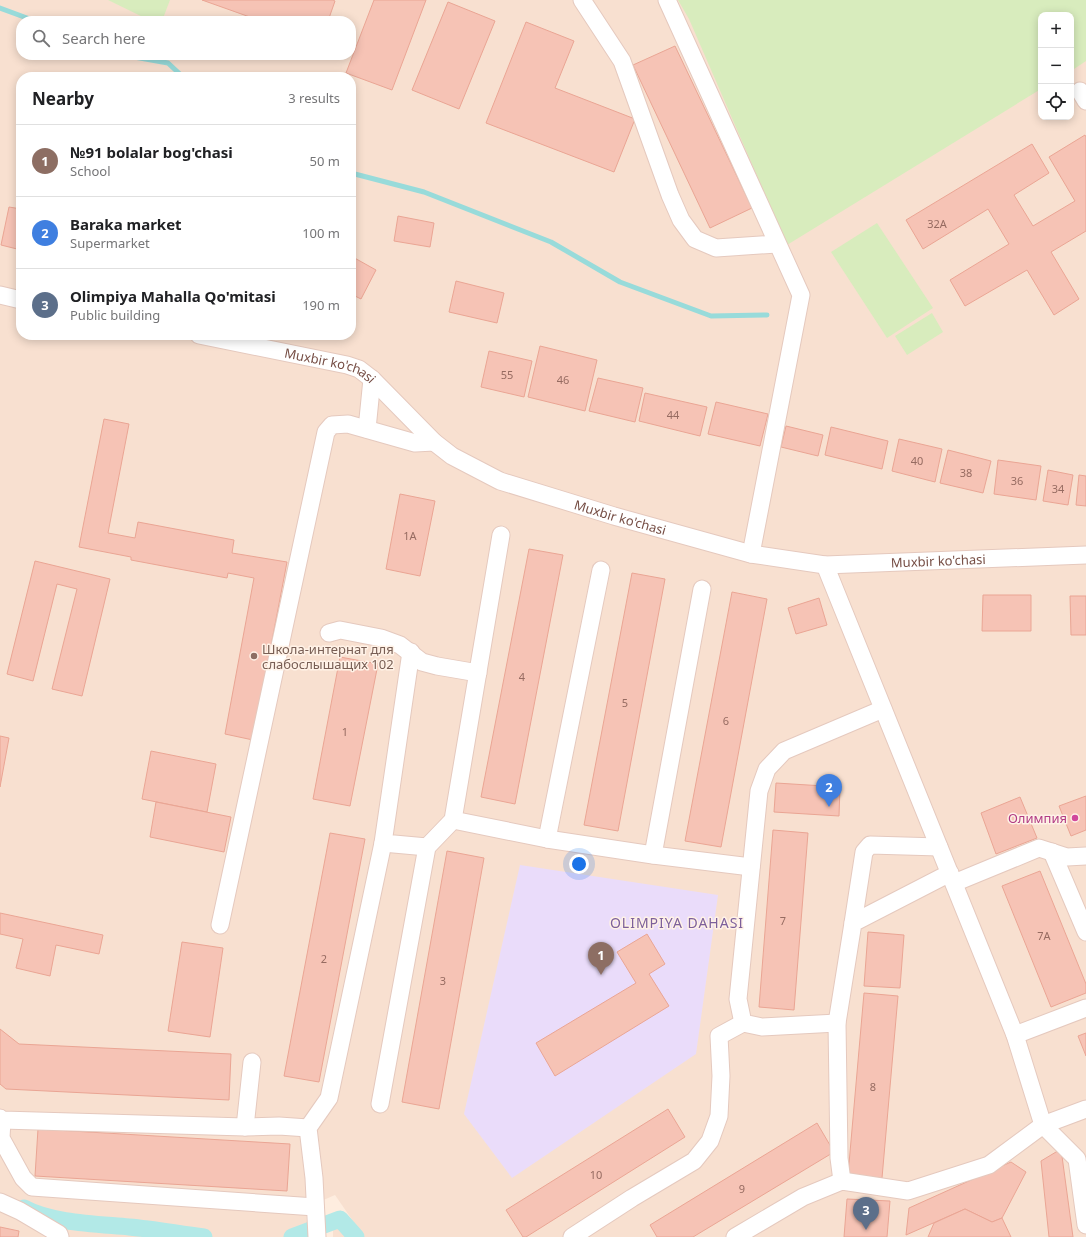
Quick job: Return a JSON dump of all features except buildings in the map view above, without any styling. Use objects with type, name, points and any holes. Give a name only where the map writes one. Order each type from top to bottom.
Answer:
[{"type":"street","points":[[582,0],[622,61],[670,195],[681,220],[695,239],[716,248],[777,244]]},
{"type":"street","points":[[667,0],[801,296],[751,554]]},
{"type":"street","points":[[0,295],[16,299]]},
{"type":"street","name":"Muxbir ko'chasi","points":[[224,340],[347,365],[359,369],[372,379],[434,442],[452,456],[500,481],[614,516],[751,554],[825,565],[1086,555]]},
{"type":"street","points":[[367,429],[372,379]]},
{"type":"street","points":[[220,925],[326,432],[332,425],[348,424],[415,443],[434,442]]},
{"type":"street","points":[[380,1104],[427,847],[453,820],[501,535]]},
{"type":"street","points":[[825,565],[1015,1035],[1042,1125],[1077,1159],[1086,1226]]},
{"type":"street","points":[[547,839],[601,570]]},
{"type":"street","points":[[653,855],[702,589]]},
{"type":"street","points":[[329,633],[340,630],[381,638],[400,645],[422,662],[478,673]]},
{"type":"street","points":[[317,1237],[314,1178],[308,1128],[329,1098],[383,843],[411,652]]},
{"type":"street","points":[[743,1022],[738,999],[759,791],[767,769],[784,751],[883,709]]},
{"type":"street","points":[[453,820],[547,839],[653,855],[751,867]]},
{"type":"street","points":[[383,843],[427,847]]},
{"type":"street","points":[[842,1181],[839,1158],[837,1023],[864,852],[870,845],[939,847]]},
{"type":"street","points":[[853,923],[952,878],[1039,848],[1067,857],[1086,856]]},
{"type":"street","points":[[1052,852],[1086,932]]},
{"type":"street","points":[[1015,1035],[1086,1008]]},
{"type":"street","points":[[572,1237],[632,1198],[694,1161],[710,1141],[719,1116],[721,1076],[719,1036],[743,1022],[762,1028],[837,1023]]},
{"type":"street","points":[[245,1127],[252,1062]]},
{"type":"street","points":[[735,1237],[803,1196],[842,1181],[908,1191],[990,1165],[1042,1125],[1086,1109]]},
{"type":"street","points":[[308,1128],[1,1119],[1,1138],[23,1178],[32,1187],[315,1207]]},
{"type":"street","points":[[0,1202],[20,1211],[59,1234],[60,1237]]},
{"type":"shaded area","points":[[0,0],[1086,0],[1086,1237],[364,1237],[335,1195],[305,1208],[309,1237],[0,1237]]},
{"type":"shaded area","points":[[520,865],[718,895],[696,1054],[512,1178],[464,1114]]},
{"type":"shaded area","points":[[340,1224],[353,1237],[333,1237],[333,1225]]},
{"type":"green space","points":[[108,0],[170,0],[164,16],[141,16]]},
{"type":"green space","points":[[678,0],[1086,0],[1086,61],[1074,69],[1074,12],[1038,12],[1038,91],[787,245],[689,19]]},
{"type":"green space","points":[[877,223],[933,308],[887,338],[831,252]]},
{"type":"green space","points":[[932,313],[943,332],[907,355],[895,336]]},
{"type":"waterway","points":[[0,8],[22,16]]},
{"type":"waterway","points":[[151,60],[168,63],[178,72]]},
{"type":"waterway","points":[[356,174],[424,192],[551,242],[620,282],[711,316],[767,315]]},
{"type":"waterway","points":[[24,1208],[47,1217],[61,1220],[148,1229],[204,1237]]},
{"type":"waterway","points":[[292,1237],[340,1219],[356,1237]]},
{"type":"place","name":"Школа-интернат для слабослышащих 102","points":[[254,656]]},
{"type":"place","name":"Baraka market","points":[[829,807]]},
{"type":"place","name":"Олимпия","points":[[1075,818]]},
{"type":"place","name":"№91 bolalar bog'chasi","points":[[601,975]]},
{"type":"place","name":"Olimpiya Mahalla Qo'mitasi","points":[[866,1230]]},
{"type":"district","name":"OLIMPIYA DAHASI","points":[[677,922]]}]
